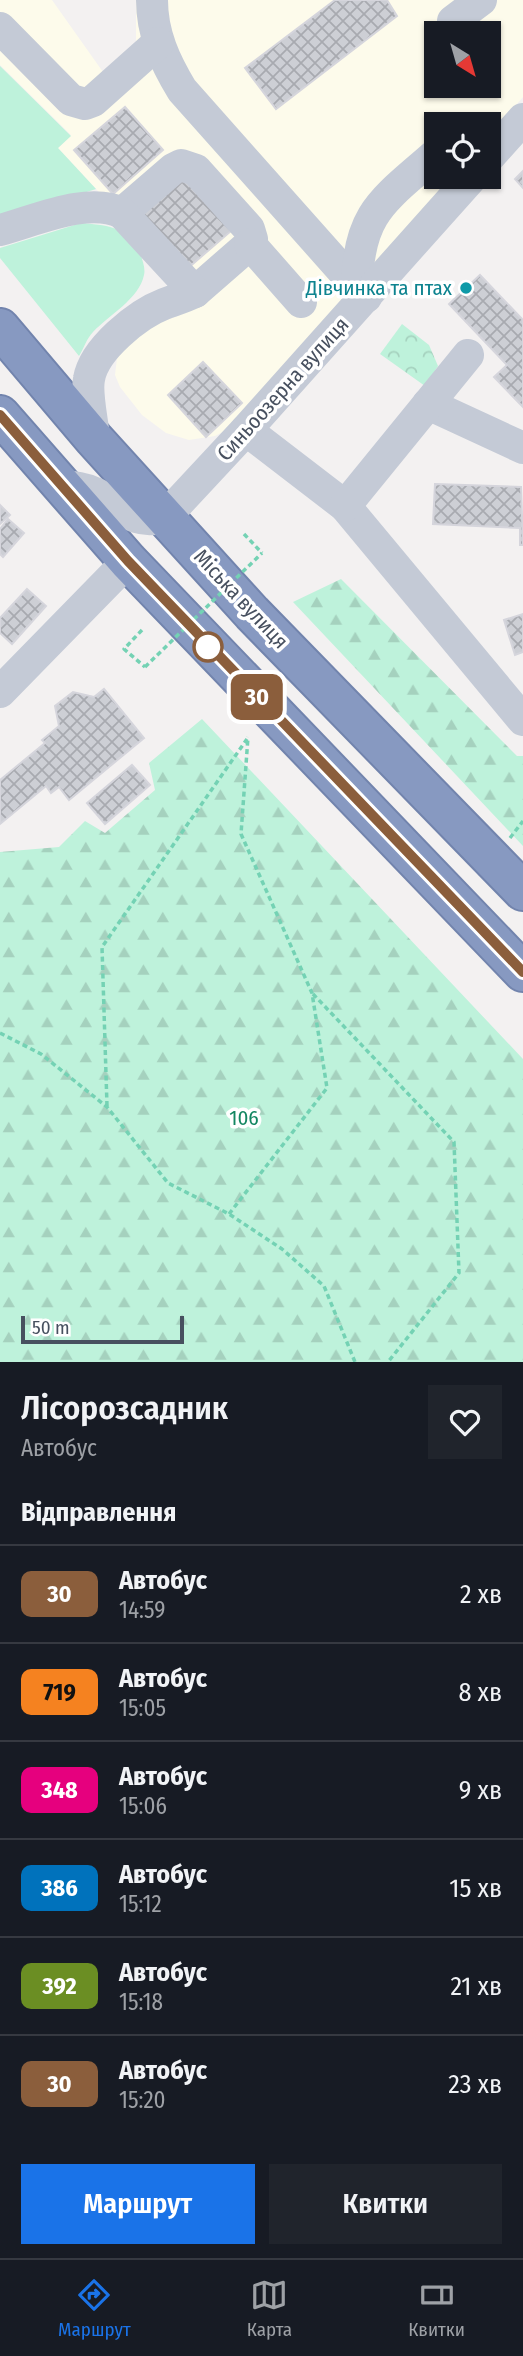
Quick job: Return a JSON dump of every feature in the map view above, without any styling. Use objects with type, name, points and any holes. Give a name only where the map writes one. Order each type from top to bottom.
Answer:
[{"type":"highway","name":"Міська вулиця","points":[[0,328],[94,439],[252,613],[523,891]]},
{"type":"highway","points":[[0,415],[128,561],[523,972]]},
{"type":"street","points":[[152,0],[158,43],[167,66],[182,90],[362,292]]},
{"type":"street","points":[[453,21],[481,0]]},
{"type":"street","points":[[0,29],[77,103],[93,101],[158,43]]},
{"type":"street","points":[[501,144],[523,119]]},
{"type":"street","points":[[362,292],[358,257],[367,225],[382,201],[424,164]]},
{"type":"street","points":[[94,439],[89,379],[96,359],[120,333],[141,316],[195,292],[250,244],[252,239],[249,229],[196,170],[189,166],[181,165],[173,169],[122,213]]},
{"type":"street","name":"Синьоозерна вулиця","points":[[165,517],[247,430],[362,292],[461,189]]},
{"type":"street","points":[[0,230],[85,207],[100,206],[122,213],[195,292]]},
{"type":"street","points":[[250,244],[301,302]]},
{"type":"street","points":[[345,506],[468,355]]},
{"type":"street","points":[[428,404],[523,448]]},
{"type":"street","points":[[247,430],[345,506],[523,720]]},
{"type":"street","points":[[63,486],[81,488],[96,494],[136,518],[152,520],[165,517]]},
{"type":"street","points":[[0,692],[128,561]]},
{"type":"path","points":[[142,630],[124,649],[145,667],[262,553],[244,534]]},
{"type":"path","points":[[107,1107],[102,947],[248,737],[241,834],[312,993],[327,1088],[229,1213]]},
{"type":"path","points":[[504,845],[523,821]]},
{"type":"path","points":[[312,993],[454,1142],[459,1273],[388,1362]]},
{"type":"path","points":[[0,1033],[41,1054],[107,1107],[168,1183],[229,1213],[282,1249],[324,1286],[355,1362]]},
{"type":"shaded area","points":[[0,0],[52,0],[103,72],[136,48],[136,0],[523,0],[523,97],[501,122],[501,112],[424,112],[424,189],[443,189],[238,424],[215,436],[189,440],[166,433],[142,415],[120,387],[115,375],[117,358],[124,344],[201,302],[58,148],[71,135],[0,65]]},
{"type":"green space","points":[[0,66],[71,136],[58,148],[96,189],[0,220]]},
{"type":"green space","points":[[81,223],[114,228],[128,236],[138,249],[144,272],[136,292],[93,332],[79,356],[0,258],[0,248]]},
{"type":"green space","points":[[402,324],[429,345],[438,366],[425,386],[380,354]]},
{"type":"green space","points":[[341,579],[517,756],[523,756],[523,846],[293,602]]},
{"type":"green space","name":"106","points":[[202,719],[523,1059],[523,1362],[0,1362],[0,852],[59,847],[85,821],[105,833],[155,790],[149,763]]},
{"type":"building","points":[[335,0],[387,0],[397,16],[276,109],[245,68]]},
{"type":"building","points":[[125,107],[163,150],[113,194],[74,150]]},
{"type":"building","points":[[523,171],[523,188],[515,179]]},
{"type":"building","points":[[182,174],[231,231],[188,268],[139,213]]},
{"type":"building","points":[[480,275],[523,320],[523,407],[494,377],[507,365],[449,304]]},
{"type":"building","points":[[203,362],[242,403],[206,437],[168,395]]},
{"type":"building","points":[[435,484],[521,487],[523,545],[520,545],[520,528],[433,524]]},
{"type":"building","points":[[0,505],[10,515],[0,524]]},
{"type":"building","points":[[8,519],[24,533],[3,557],[0,554],[0,529]]},
{"type":"building","points":[[27,589],[46,606],[12,644],[0,633],[0,618]]},
{"type":"building","points":[[523,614],[523,652],[515,655],[504,620]]},
{"type":"building","points":[[104,689],[144,738],[69,800],[59,787],[51,793],[46,786],[0,824],[0,780],[45,743],[42,740],[59,726],[55,706],[73,692],[94,697]]},
{"type":"building","points":[[132,765],[150,785],[105,824],[87,803]]},
{"type":"bus line","name":"30","points":[[0,415],[128,561],[208,647],[523,972]]},
{"type":"place","name":"Дівчинка та птах","points":[[466,288]]}]
